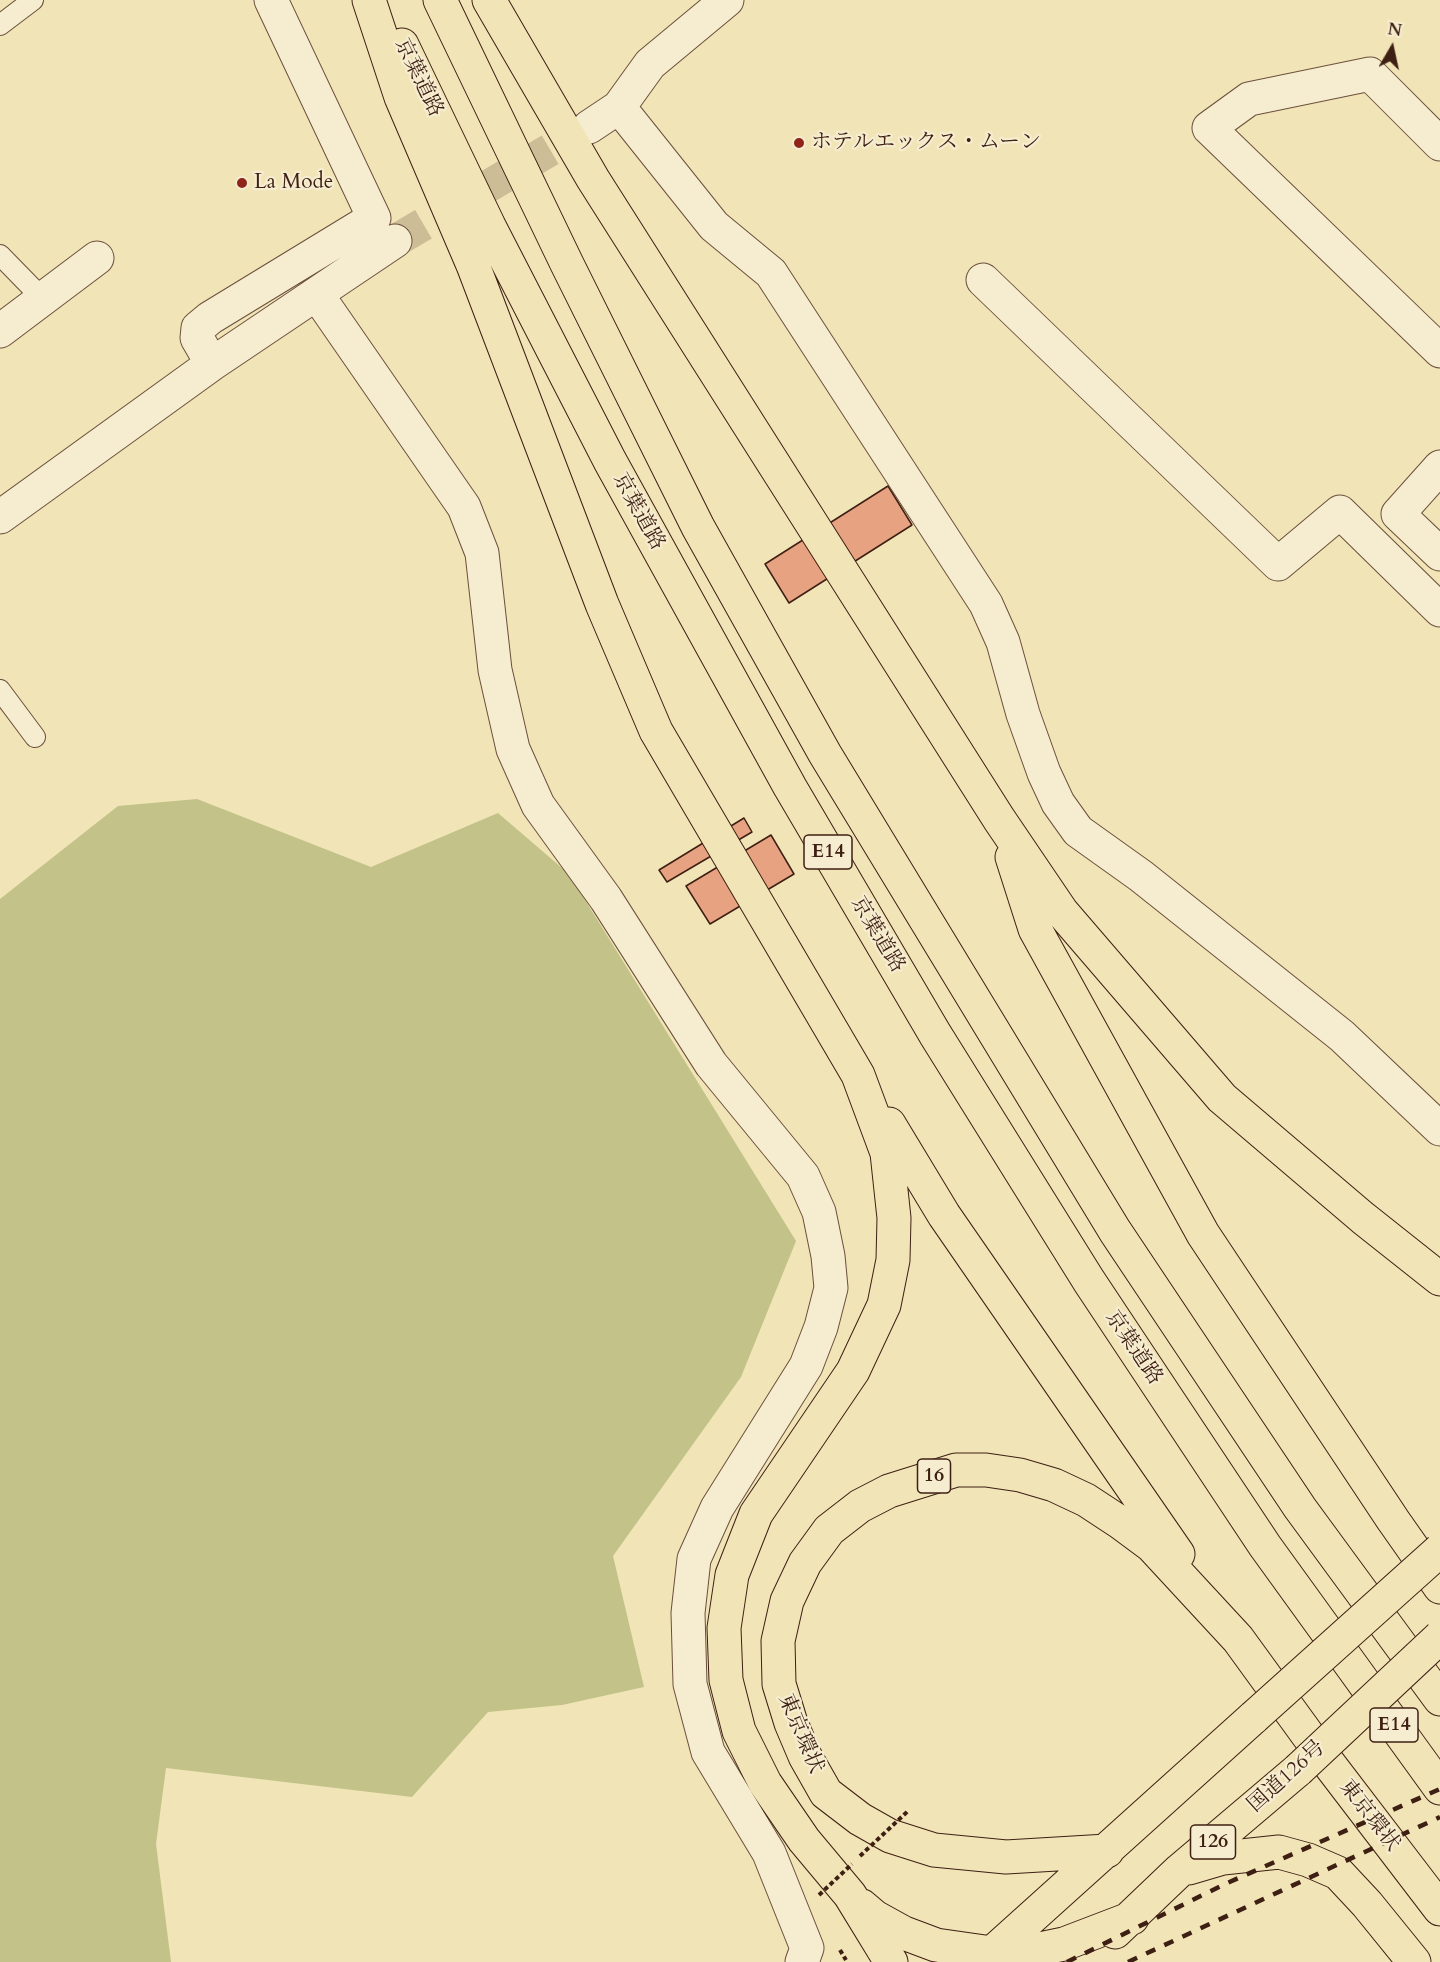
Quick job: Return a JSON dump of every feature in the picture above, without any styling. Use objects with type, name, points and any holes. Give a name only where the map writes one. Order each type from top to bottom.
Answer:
[{"type":"highway","points":[[369,0],[401,97],[473,265],[602,604],[656,731],[858,1075],[951,1224],[1238,1639]]},
{"type":"highway","name":"京葉道路","points":[[380,0],[489,226],[610,461],[790,787],[929,1024],[1089,1281],[1252,1526],[1440,1788]]},
{"type":"highway","name":"E14","points":[[440,0],[567,264],[698,526],[825,754],[1115,1232],[1300,1508],[1440,1699]]},
{"type":"highway","points":[[489,0],[593,179],[999,819],[1062,912],[1222,1098],[1363,1218],[1440,1279]]},
{"type":"highway","points":[[999,819],[1035,929],[1203,1234],[1440,1587]]},
{"type":"highway","points":[[858,1075],[887,1154],[894,1218],[893,1260],[884,1305],[853,1371],[756,1514],[732,1575],[724,1628],[726,1680],[739,1731],[765,1782],[804,1840],[840,1885],[891,1962]]},
{"type":"highway","name":"東京環状","points":[[1107,1851],[1006,1857],[934,1850],[890,1836],[860,1819],[826,1793],[806,1756],[779,1684],[778,1641],[787,1601],[805,1563],[829,1530],[860,1506],[889,1491],[956,1470],[986,1470],[1020,1475],[1054,1485],[1086,1500],[1152,1546],[1238,1639],[1323,1756],[1440,1908]]},
{"type":"highway","points":[[987,1958],[1440,1550]]},
{"type":"highway","name":"国道126号","points":[[1078,1962],[1132,1918],[1180,1870],[1298,1770],[1440,1637]]},
{"type":"highway","points":[[1180,1870],[1222,1858],[1279,1852],[1308,1860],[1338,1873],[1367,1904],[1414,1962]]},
{"type":"highway","points":[[840,1885],[875,1917],[904,1933],[936,1945],[987,1958],[1064,1944],[1132,1918]]},
{"type":"street","points":[[212,364],[197,338],[198,328],[210,318],[374,218],[271,0]]},
{"type":"street","points":[[590,127],[619,107],[650,64],[727,0]]},
{"type":"street","points":[[1440,144],[1370,74],[1249,99],[1209,128],[1440,351]]},
{"type":"street","points":[[619,107],[714,225],[771,273],[986,604],[1003,642],[1023,714],[1044,773],[1058,803],[1078,831],[1141,876],[1342,1036],[1440,1129]]},
{"type":"street","points":[[0,517],[212,364],[318,296],[396,242]]},
{"type":"street","points":[[0,332],[97,258]]},
{"type":"street","points":[[983,280],[1278,564],[1340,512],[1440,610]]},
{"type":"street","points":[[318,296],[464,507],[482,553],[495,670],[513,749],[538,805],[606,899],[711,1064],[803,1176],[819,1212],[828,1256],[831,1288],[821,1326],[806,1366],[717,1508],[694,1559],[688,1613],[690,1683],[708,1752],[769,1853],[807,1948],[802,1962]]},
{"type":"street","points":[[1440,467],[1398,513],[1440,554]]},
{"type":"lane","points":[[0,25],[33,0]]},
{"type":"lane","points":[[0,255],[43,299]]},
{"type":"lane","points":[[0,690],[35,737]]},
{"type":"path","points":[[860,1856],[908,1811]]},
{"type":"green space","points":[[197,799],[371,867],[498,813],[569,874],[796,1241],[741,1377],[613,1556],[644,1687],[562,1705],[488,1712],[412,1797],[166,1768],[156,1844],[171,1962],[0,1962],[0,899],[118,806]]},
{"type":"building","points":[[888,486],[912,525],[789,603],[765,564]]},
{"type":"building","points":[[744,818],[752,832],[667,882],[659,870]]},
{"type":"building","points":[[771,835],[794,874],[710,924],[686,886]]},
{"type":"tunnel","points":[[395,241],[589,127]]},
{"type":"railway","points":[[1067,1962],[1225,1884],[1440,1789]]},
{"type":"railway","points":[[1128,1962],[1440,1817]]},
{"type":"place","name":"ホテルエックス・ムーン","points":[[799,143]]},
{"type":"place","name":"La Mode","points":[[242,183]]}]
